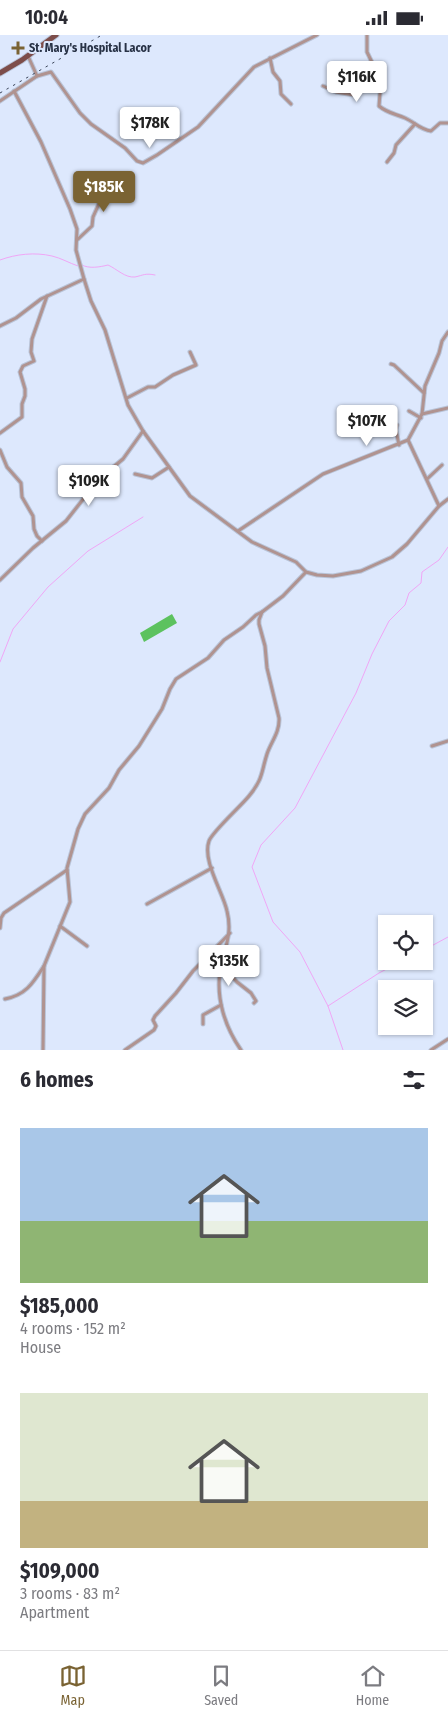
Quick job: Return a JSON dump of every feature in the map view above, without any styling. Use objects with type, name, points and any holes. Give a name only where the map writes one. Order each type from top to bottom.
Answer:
[{"type":"main road","points":[[0,73],[28,56],[56,35]]},
{"type":"street","points":[[0,101],[37,76],[51,72],[80,113],[141,163],[158,155],[194,129],[252,69],[317,35]]},
{"type":"street","points":[[367,35],[367,52],[381,81],[379,106],[407,119],[426,131],[431,131],[440,123],[448,123]]},
{"type":"street","points":[[28,56],[37,76]]},
{"type":"street","points":[[270,58],[273,72],[280,81],[281,93],[290,104]]},
{"type":"street","points":[[323,86],[336,92],[354,95],[362,77],[372,65]]},
{"type":"street","points":[[14,91],[60,184],[77,229],[76,250],[84,279],[91,301],[105,330],[133,415],[190,496],[252,542],[296,562],[306,572],[317,575],[339,576],[361,571],[380,563],[403,549],[439,506],[448,499]]},
{"type":"street","points":[[387,162],[394,153],[396,145],[415,124]]},
{"type":"street","points":[[77,240],[92,226],[101,198],[115,186],[116,181]]},
{"type":"street","points":[[0,326],[27,310],[38,300],[84,279]]},
{"type":"street","points":[[0,433],[22,417],[25,389],[20,372],[23,366],[34,361],[32,339],[47,296]]},
{"type":"street","points":[[238,531],[316,478],[408,440],[422,416],[425,386],[442,341],[448,332]]},
{"type":"street","points":[[126,397],[148,387],[155,387],[173,375],[196,365],[190,351]]},
{"type":"street","points":[[391,364],[424,393]]},
{"type":"street","points":[[410,411],[422,416],[448,408]]},
{"type":"street","points":[[397,425],[399,445]]},
{"type":"street","points":[[0,580],[66,521],[99,479],[117,465],[128,453],[143,431]]},
{"type":"street","points":[[408,440],[439,506]]},
{"type":"street","points":[[0,450],[7,467],[21,483],[22,497],[33,516],[34,529],[42,541]]},
{"type":"street","points":[[427,479],[442,465]]},
{"type":"street","points":[[136,474],[152,478],[170,467]]},
{"type":"street","points":[[5,999],[12,998],[32,986],[44,966],[70,901],[67,870],[78,829],[85,814],[109,788],[120,770],[139,747],[162,709],[175,681],[206,660],[223,641],[283,596],[306,572]]},
{"type":"street","points":[[241,1050],[230,1030],[221,1005],[220,978],[230,932],[226,906],[208,851],[210,840],[260,780],[267,754],[279,726],[279,718],[267,668],[265,646],[259,624],[262,612]]},
{"type":"street","points":[[432,746],[448,741]]},
{"type":"street","points":[[147,904],[212,868]]},
{"type":"street","points":[[0,928],[4,913],[67,870]]},
{"type":"street","points":[[60,926],[87,946]]},
{"type":"street","points":[[125,1050],[154,1030],[156,1026],[153,1020],[154,1017],[193,971],[230,932]]},
{"type":"street","points":[[222,965],[237,982],[251,993],[256,1001],[254,1003]]},
{"type":"street","points":[[43,1050],[44,966]]},
{"type":"street","points":[[203,1024],[203,1015],[221,1005]]},
{"type":"street","points":[[431,1050],[448,1039]]},
{"type":"green space","points":[[172,614],[177,623],[144,642],[140,633]]},
{"type":"waterway","points":[[0,260],[12,256],[39,254],[55,257],[78,266]]},
{"type":"waterway","points":[[82,265],[91,267],[108,265],[131,277],[147,274],[155,275]]},
{"type":"waterway","points":[[0,662],[13,629],[48,587],[88,551],[143,517]]},
{"type":"waterway","points":[[343,1050],[328,1006],[300,952],[273,922],[252,867],[261,845],[295,808],[356,693],[372,654],[389,621],[405,605],[409,593],[421,583],[422,572],[439,560],[448,547]]},
{"type":"waterway","points":[[433,945],[448,937]]},
{"type":"waterway","points":[[328,1006],[385,970]]},
{"type":"railway","points":[[0,93],[102,35]]},
{"type":"place","name":"St. Mary's Hospital Lacor","points":[[18,48]]}]
